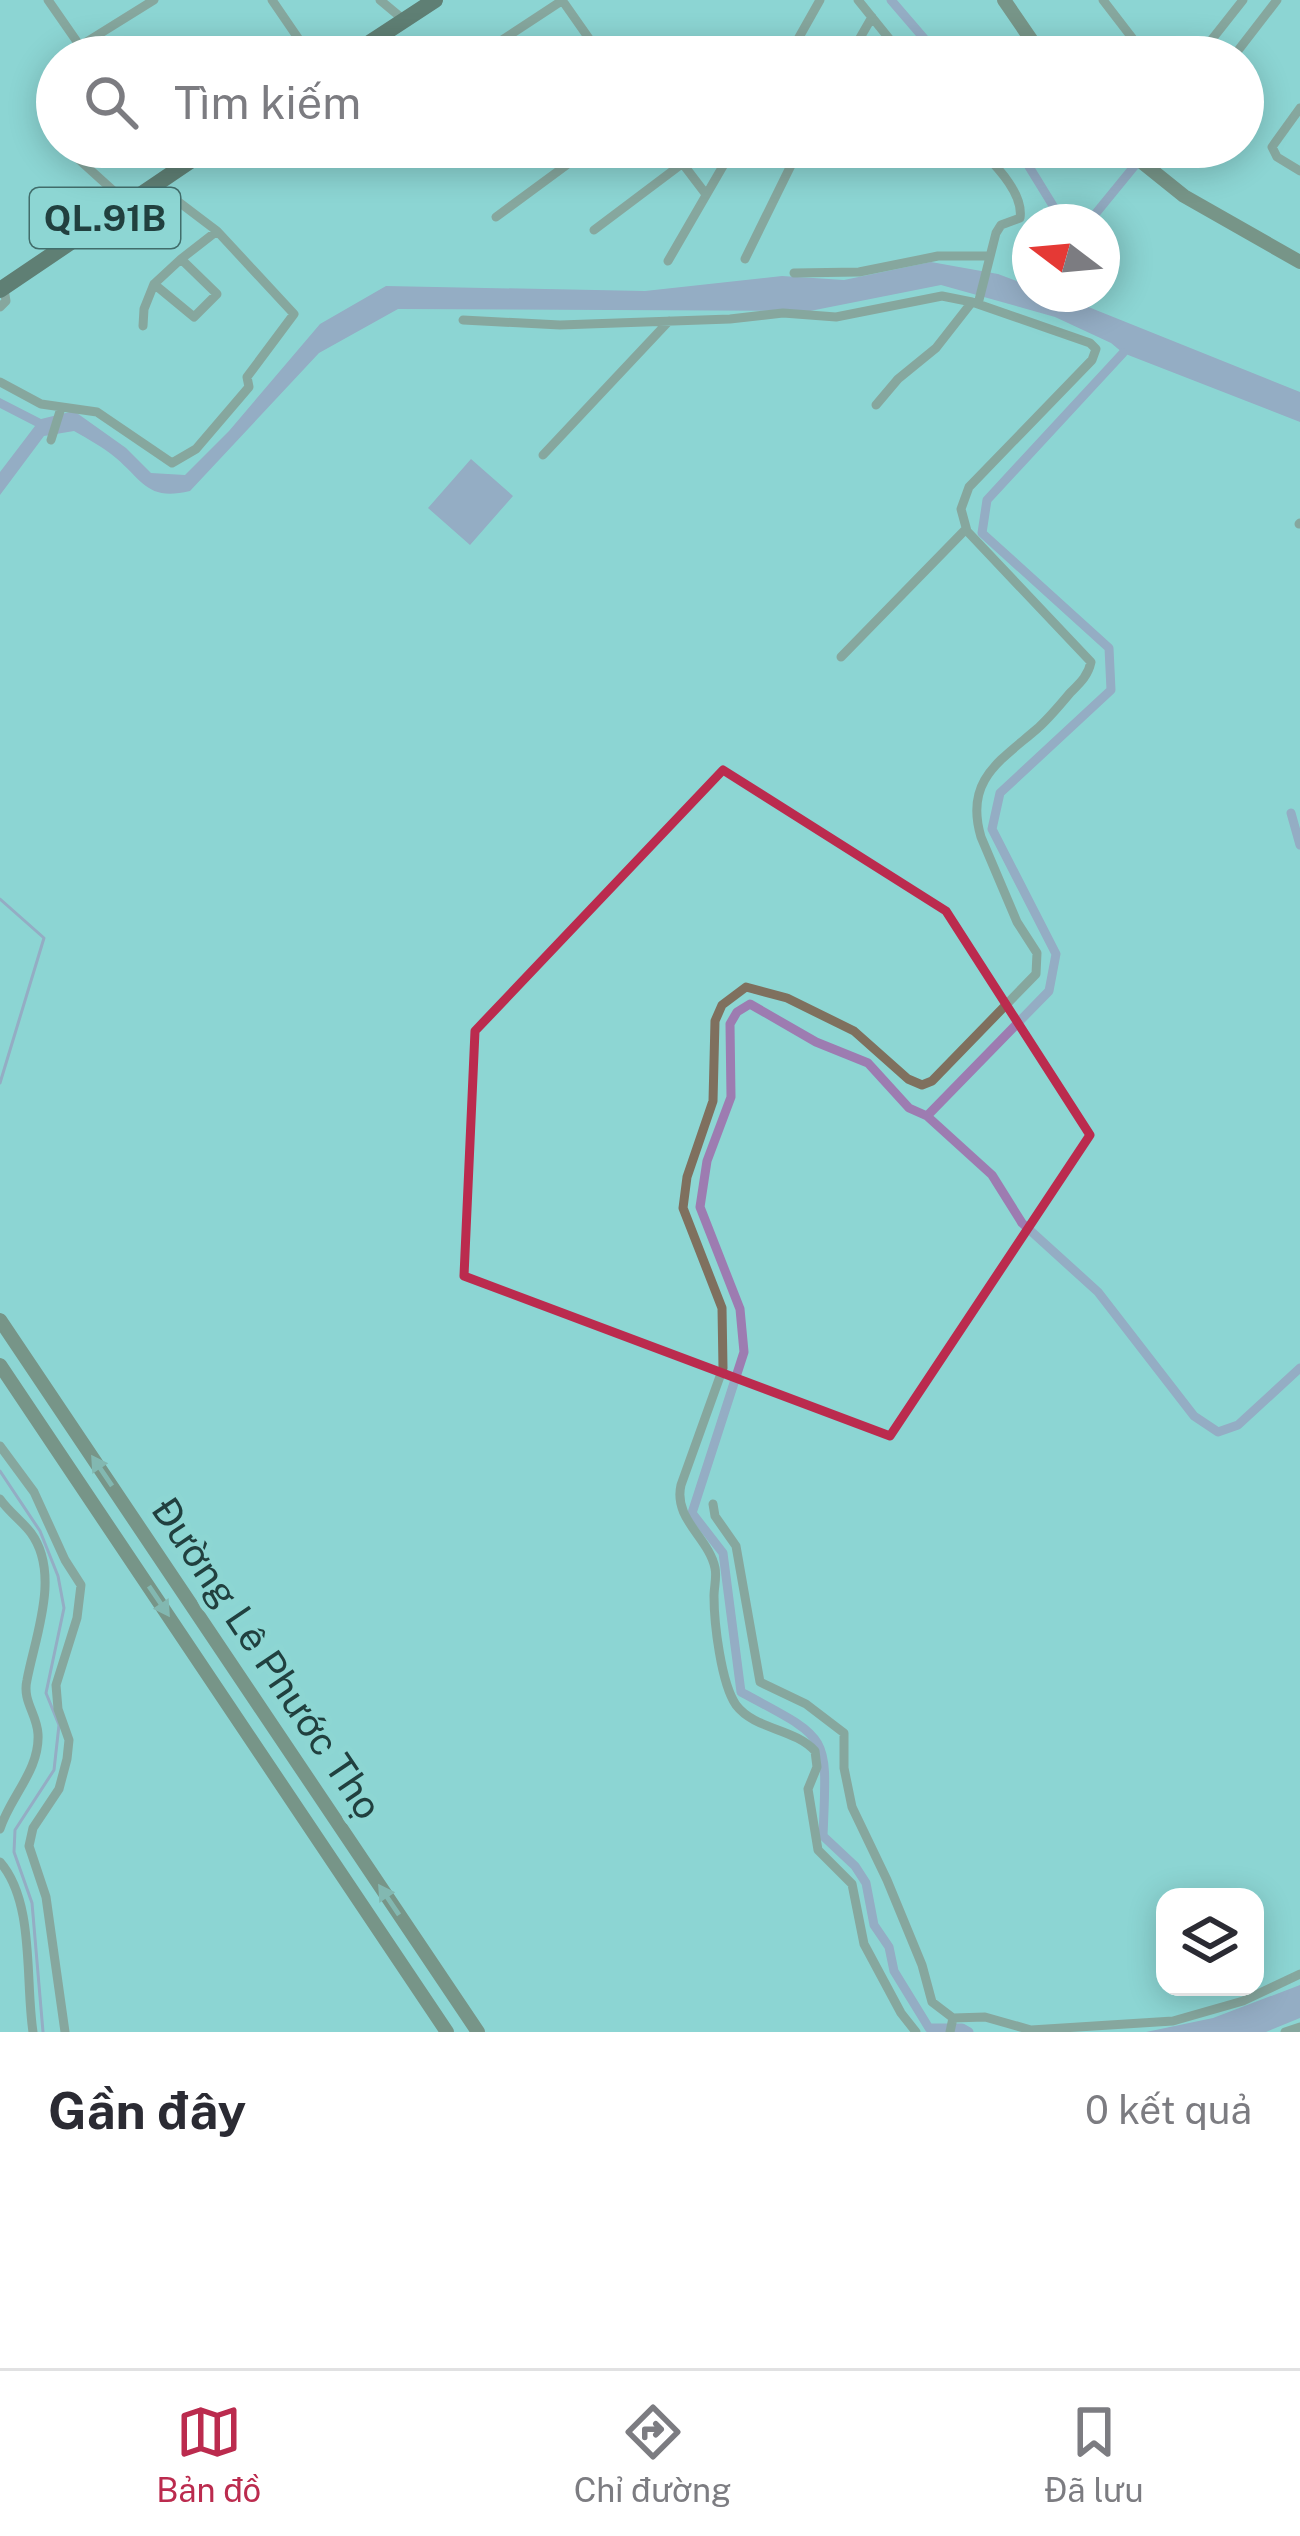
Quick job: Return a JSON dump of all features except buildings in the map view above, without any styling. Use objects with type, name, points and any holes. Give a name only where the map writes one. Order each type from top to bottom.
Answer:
[{"type":"highway","points":[[380,36],[436,0]]},
{"type":"highway","name":"QL.91B","points":[[1,287],[179,168]]},
{"type":"street","points":[[48,0],[73,36]]},
{"type":"street","points":[[123,0],[132,14]]},
{"type":"street","points":[[96,36],[154,0]]},
{"type":"street","points":[[272,0],[297,36]]},
{"type":"street","points":[[380,0],[404,20]]},
{"type":"street","points":[[509,36],[562,0],[587,36]]},
{"type":"street","points":[[800,36],[820,0]]},
{"type":"street","points":[[858,0],[887,36]]},
{"type":"street","points":[[1004,0],[1029,36]]},
{"type":"street","points":[[1103,0],[1130,36]]},
{"type":"street","points":[[1215,36],[1243,0]]},
{"type":"street","points":[[1249,36],[1277,0]]},
{"type":"street","points":[[861,36],[872,17]]},
{"type":"street","points":[[1300,108],[1272,147],[1277,157],[1300,171]]},
{"type":"street","points":[[89,168],[128,202]]},
{"type":"street","points":[[496,217],[562,168]]},
{"type":"street","points":[[594,230],[676,168]]},
{"type":"street","points":[[686,168],[704,193]]},
{"type":"street","points":[[668,261],[704,193],[723,168]]},
{"type":"street","points":[[745,259],[790,168]]},
{"type":"street","points":[[876,405],[898,379],[936,348],[976,301],[998,229],[1020,218],[1018,198],[994,168]]},
{"type":"street","points":[[1149,168],[1184,196],[1300,262]]},
{"type":"street","points":[[0,382],[59,411],[97,412],[110,418],[172,463],[205,440],[250,385],[247,377],[294,314],[218,231],[155,184]]},
{"type":"street","points":[[143,326],[154,284],[218,231]]},
{"type":"street","points":[[794,273],[859,272],[938,256],[990,258]]},
{"type":"street","points":[[154,284],[194,317],[217,294],[181,259]]},
{"type":"street","points":[[0,308],[7,296],[1,287]]},
{"type":"street","points":[[463,320],[560,325],[730,320],[783,313],[844,316],[942,296],[976,301],[1096,349],[1092,360],[969,487],[961,509],[966,529],[1090,662],[1087,675],[1042,724],[1003,756],[979,787],[981,837],[1039,968],[928,1085],[908,1079],[854,1031],[787,998],[746,987],[722,1005],[716,1021],[713,1101],[687,1177],[683,1208],[722,1308],[723,1368],[679,1492],[693,1531],[715,1564],[716,1616],[730,1694],[748,1716],[802,1739],[815,1750],[817,1767],[808,1789],[818,1850],[852,1884],[864,1944],[916,2032]]},
{"type":"street","points":[[543,455],[669,321]]},
{"type":"street","points":[[50,440],[59,411]]},
{"type":"street","points":[[841,657],[966,529]]},
{"type":"street","name":"Đường Lê Phước Thọ","points":[[0,1320],[478,2032]]},
{"type":"street","points":[[4,1371],[29,1362]]},
{"type":"street","name":"Đường Lê Phước Thọ","points":[[4,1371],[447,2032]]},
{"type":"street","points":[[0,1446],[34,1492],[82,1590],[56,1684],[58,1709],[69,1740],[67,1759],[59,1789],[33,1828],[29,1846],[46,1897],[65,2032]]},
{"type":"street","points":[[0,1498],[36,1541],[45,1587],[25,1693],[38,1741],[30,1770],[0,1829]]},
{"type":"street","points":[[713,1504],[715,1516],[736,1546],[760,1682],[806,1704],[844,1732],[852,1807],[922,1965],[932,2002],[951,2024],[991,2018],[1031,2030],[1173,2021],[1243,2001],[1300,1974]]},
{"type":"street","points":[[0,1862],[19,1894],[33,2032]]},
{"type":"street","points":[[408,1974],[430,1960]]},
{"type":"street","points":[[1286,2032],[1300,2026]]},
{"type":"highlighted area","points":[[723,770],[946,911],[1090,1135],[890,1436],[464,1276],[475,1031]]},
{"type":"shaded area","points":[[931,262],[1012,279],[1012,305],[941,285],[810,311],[398,309],[319,353],[190,491],[156,491],[74,431],[44,436],[0,495],[0,472],[35,426],[0,408],[0,398],[41,419],[74,411],[126,448],[151,473],[185,475],[320,324],[386,286],[645,291],[782,276],[844,280]]},
{"type":"shaded area","points":[[1037,312],[1101,312],[1300,392],[1300,422],[1123,353]]},
{"type":"shaded area","points":[[471,459],[513,496],[470,545],[428,508]]},
{"type":"shaded area","points":[[1300,1985],[1300,2018],[1266,2032],[1146,2032],[1213,2018]]},
{"type":"waterway","points":[[891,0],[922,36]]},
{"type":"waterway","points":[[1030,168],[1052,204]]},
{"type":"waterway","points":[[1103,204],[1133,168]]},
{"type":"waterway","points":[[927,1116],[1049,991],[1056,954],[992,829],[1000,793],[1111,690],[1109,648],[982,533],[987,500],[1123,353]]},
{"type":"waterway","points":[[1291,813],[1300,845]]},
{"type":"waterway","points":[[0,899],[44,938],[0,1083]]},
{"type":"waterway","points":[[969,2032],[929,2028],[894,1971],[889,1947],[874,1925],[866,1883],[823,1836],[825,1777],[818,1743],[793,1721],[741,1692],[723,1553],[692,1513],[744,1352],[740,1309],[700,1207],[707,1161],[731,1097],[730,1024],[737,1012],[750,1004],[816,1042],[868,1063],[909,1108],[927,1116],[992,1175],[1022,1223],[1098,1292],[1194,1416],[1218,1432],[1238,1425],[1300,1368]]},
{"type":"waterway","points":[[0,1471],[40,1531],[58,1576],[64,1608],[46,1693],[59,1725],[54,1770],[15,1830],[14,1852],[32,1903],[43,2032]]}]
